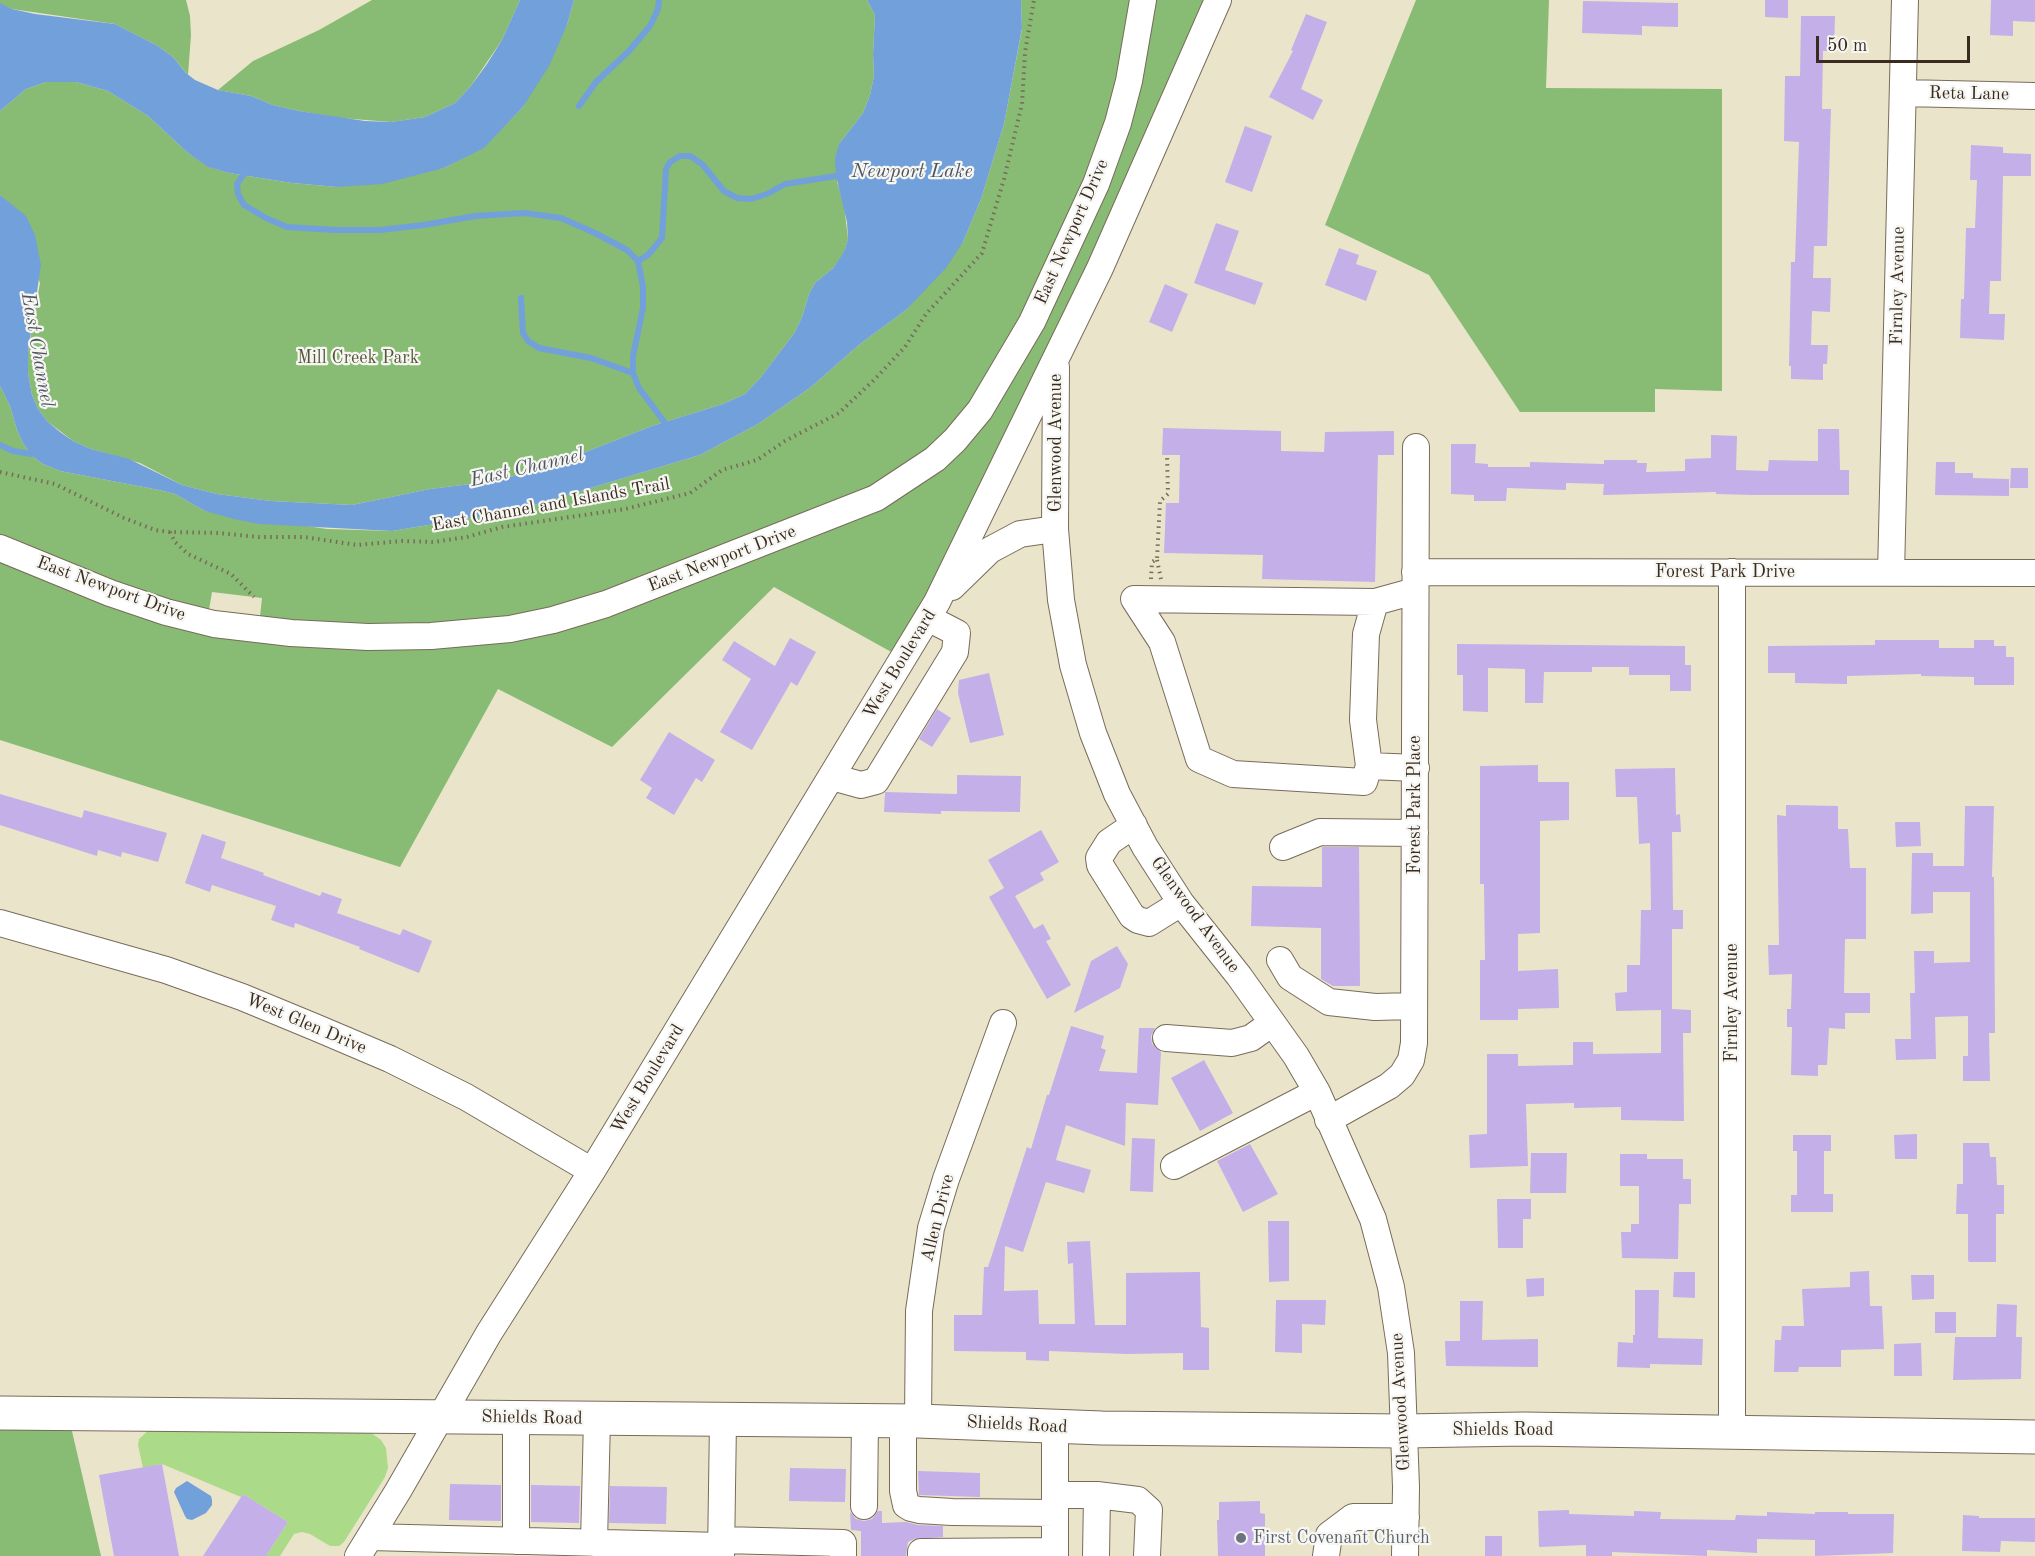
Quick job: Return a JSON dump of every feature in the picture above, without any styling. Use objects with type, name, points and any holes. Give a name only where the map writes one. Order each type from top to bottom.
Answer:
[{"type":"main road","name":"Shields Road","points":[[0,1413],[911,1421],[1055,1427],[2035,1437]]},
{"type":"street","name":"East Newport Drive","points":[[0,548],[111,593],[166,612],[214,624],[291,633],[368,637],[431,636],[510,629],[553,620],[606,604],[876,498],[935,459],[955,440],[980,410],[1032,322],[1096,184],[1114,133],[1130,81],[1143,0]]},
{"type":"street","name":"Glenwood Avenue","points":[[1218,0],[1100,268],[1056,360],[1055,529],[1061,600],[1073,666],[1093,733],[1118,794],[1181,903],[1239,976],[1296,1056],[1317,1092],[1373,1219],[1391,1287],[1401,1353],[1406,1556]]},
{"type":"street","name":"Firnley Avenue","points":[[1892,573],[1905,0]]},
{"type":"street","name":"Reta Lane","points":[[1903,93],[2035,96]]},
{"type":"street","name":"West Boulevard","points":[[364,1546],[489,1334],[592,1171],[899,667],[932,610],[1056,360]]},
{"type":"street","name":"Forest Park Place","points":[[1328,1120],[1389,1086],[1402,1075],[1411,1060],[1414,1043],[1416,447]]},
{"type":"street","name":"West Boulevard","points":[[932,610],[990,550],[1020,534],[1055,529]]},
{"type":"street","name":"Firnley Avenue","points":[[1732,572],[1732,1433]]},
{"type":"street","name":"Forest Park Drive","points":[[1369,766],[1364,782],[1233,774],[1199,759],[1162,642],[1134,599],[1375,602],[1415,581],[1732,572],[2035,573]]},
{"type":"street","points":[[1375,602],[1366,634],[1363,720],[1369,766],[1416,768]]},
{"type":"street","points":[[832,777],[861,784],[876,781],[955,652],[957,633],[932,610]]},
{"type":"street","points":[[899,667],[932,688]]},
{"type":"street","points":[[1134,825],[1109,842],[1099,858],[1100,865],[1132,916],[1137,920],[1149,923],[1181,903]]},
{"type":"street","points":[[1283,847],[1320,832],[1415,833]]},
{"type":"street","name":"West Glen Drive","points":[[0,923],[166,970],[242,997],[317,1028],[390,1059],[466,1097],[592,1171]]},
{"type":"street","points":[[1280,960],[1290,977],[1329,1002],[1375,1007],[1414,1006]]},
{"type":"street","name":"Allen Drive","points":[[1003,1023],[946,1179],[931,1228],[919,1311],[903,1491],[906,1504],[919,1510],[952,1512],[1055,1504]]},
{"type":"street","points":[[1166,1038],[1232,1043],[1251,1038],[1272,1023]]},
{"type":"street","points":[[1174,1166],[1317,1092]]},
{"type":"street","points":[[516,1418],[516,1541]]},
{"type":"street","points":[[594,1543],[597,1419]]},
{"type":"street","points":[[721,1547],[723,1421]]},
{"type":"street","points":[[864,1506],[865,1421]]},
{"type":"street","points":[[921,1556],[921,1552],[1055,1554],[1055,1427]]},
{"type":"street","points":[[1055,1504],[1097,1495],[1138,1500],[1149,1510],[1147,1556]]},
{"type":"street","points":[[1096,1556],[1097,1495]]},
{"type":"street","points":[[1326,1556],[1329,1535],[1353,1517],[1406,1517]]},
{"type":"street","points":[[364,1546],[516,1541],[721,1547],[843,1543],[843,1556]]},
{"type":"path","name":"East Channel and Islands Trail","points":[[0,471],[55,484],[154,530],[304,537],[357,545],[402,541],[434,542],[467,537],[502,527],[625,509],[690,493],[722,470],[757,460],[785,441],[839,413],[905,348],[926,314],[982,253],[1004,179],[1022,104],[1025,52],[1034,0]]},
{"type":"path","points":[[1161,577],[1157,560],[1160,501],[1168,494],[1167,454]]},
{"type":"path","points":[[170,532],[175,542],[188,554],[220,568],[237,580],[254,597]]},
{"type":"path","points":[[1151,583],[1152,562],[1157,560]]},
{"type":"green space","points":[[0,0],[186,0],[191,35],[188,75],[173,57],[158,46],[115,24],[12,9],[0,4]]},
{"type":"green space","points":[[372,0],[520,0],[502,40],[470,87],[455,103],[425,117],[391,122],[340,118],[299,111],[273,105],[251,96],[218,90],[253,61],[319,30]]},
{"type":"green space","name":"Mill Creek Park","points":[[574,0],[867,0],[875,15],[874,76],[870,95],[863,113],[839,144],[837,182],[844,205],[848,239],[844,253],[833,268],[815,283],[795,332],[745,394],[723,404],[652,426],[537,471],[352,505],[271,501],[217,494],[182,485],[140,463],[91,449],[73,441],[47,421],[32,395],[28,373],[28,352],[40,283],[10,204],[0,195],[0,111],[26,89],[46,82],[76,82],[108,91],[148,116],[188,153],[209,167],[229,173],[292,183],[337,187],[444,168],[484,147],[523,107],[567,25]]},
{"type":"green space","points":[[1021,0],[1218,0],[904,659],[774,587],[612,747],[498,689],[400,867],[0,740],[0,386],[23,443],[32,456],[43,464],[60,471],[175,494],[205,511],[327,529],[392,531],[514,511],[700,455],[758,424],[811,387],[860,344],[906,310],[963,242],[981,199],[1004,124],[1022,29]],"holes":[[[212,592],[262,598],[260,617],[209,610]]]},
{"type":"green space","points":[[1416,0],[1549,0],[1546,88],[1722,89],[1722,391],[1655,389],[1655,412],[1520,412],[1429,275],[1325,225]]},
{"type":"green space","points":[[0,1413],[68,1414],[101,1556],[0,1556]]},
{"type":"green space","points":[[150,1429],[370,1432],[381,1440],[386,1448],[388,1468],[385,1477],[344,1542],[339,1546],[330,1546],[302,1532],[294,1534],[280,1556],[266,1556],[288,1522],[243,1494],[241,1497],[162,1464],[143,1468],[138,1445],[139,1439]]},
{"type":"water","points":[[520,0],[574,0],[567,25],[549,66],[523,107],[484,148],[444,168],[382,184],[337,187],[292,183],[229,173],[208,167],[188,153],[148,116],[108,91],[76,82],[46,82],[26,89],[0,111],[0,3],[12,9],[35,14],[115,24],[158,46],[173,57],[195,80],[218,90],[251,96],[273,105],[299,111],[365,121],[391,122],[425,117],[455,103],[487,64],[502,40]]},
{"type":"water","name":"Newport Lake","points":[[867,0],[1021,0],[1022,28],[1004,124],[981,199],[963,242],[946,268],[906,310],[860,344],[811,387],[758,424],[700,455],[514,511],[392,531],[259,524],[234,519],[205,511],[175,494],[60,471],[43,464],[32,456],[23,443],[0,386],[0,195],[26,216],[35,235],[41,265],[28,352],[28,373],[32,395],[38,409],[47,421],[73,441],[91,449],[129,459],[182,485],[217,494],[271,501],[352,505],[537,471],[652,426],[723,404],[745,394],[795,332],[815,283],[833,268],[844,252],[848,239],[847,222],[836,176],[835,158],[839,144],[863,113],[874,76],[875,15]]},
{"type":"water","points":[[187,1481],[211,1496],[212,1500],[212,1505],[206,1513],[192,1520],[185,1516],[174,1492]]},
{"type":"building","points":[[1765,0],[1788,0],[1788,18],[1765,17]]},
{"type":"building","points":[[1991,0],[2035,0],[2035,22],[2013,21],[2013,36],[1990,35]]},
{"type":"building","points":[[1583,1],[1678,3],[1678,27],[1642,26],[1642,35],[1582,33]]},
{"type":"building","points":[[1306,14],[1327,22],[1301,89],[1323,100],[1313,120],[1269,97],[1293,51],[1291,50]]},
{"type":"building","points":[[1801,16],[1835,16],[1834,51],[1823,51],[1822,109],[1831,109],[1827,246],[1814,246],[1813,278],[1831,278],[1830,312],[1812,311],[1811,345],[1828,345],[1827,364],[1823,364],[1823,380],[1791,379],[1791,366],[1789,366],[1791,262],[1795,262],[1799,142],[1784,141],[1785,76],[1800,76]]},
{"type":"building","points":[[1245,126],[1272,136],[1252,192],[1225,182]]},
{"type":"building","points":[[1971,145],[2003,147],[2003,153],[2031,154],[2031,176],[2003,176],[2001,281],[1990,281],[1989,314],[2005,314],[2004,340],[1960,338],[1961,299],[1964,299],[1966,228],[1975,228],[1977,180],[1970,180]]},
{"type":"building","points":[[1216,223],[1239,231],[1225,270],[1263,283],[1255,305],[1194,283]]},
{"type":"building","points":[[1339,248],[1359,255],[1356,264],[1377,271],[1366,301],[1325,285]]},
{"type":"building","points":[[1165,284],[1188,294],[1172,332],[1149,322]]},
{"type":"building","points":[[1163,428],[1281,431],[1281,451],[1324,452],[1325,432],[1394,431],[1394,455],[1378,455],[1375,582],[1262,579],[1263,555],[1164,553],[1166,503],[1179,503],[1180,455],[1162,455]]},
{"type":"building","points":[[1818,429],[1839,429],[1840,470],[1849,470],[1849,495],[1754,495],[1716,494],[1716,492],[1603,495],[1604,484],[1566,483],[1566,490],[1507,488],[1506,501],[1474,501],[1474,495],[1451,494],[1451,444],[1476,444],[1475,463],[1488,464],[1488,467],[1530,467],[1530,462],[1604,464],[1604,460],[1637,460],[1637,463],[1647,463],[1646,472],[1685,471],[1685,459],[1711,458],[1711,435],[1737,436],[1736,470],[1768,471],[1769,460],[1818,461]]},
{"type":"building","points":[[1936,462],[1955,462],[1955,473],[1973,473],[1973,478],[2009,479],[2009,496],[1935,495]]},
{"type":"building","points":[[2011,468],[2028,468],[2028,488],[2010,488]]},
{"type":"building","points":[[790,638],[816,652],[797,686],[791,682],[752,750],[720,732],[751,679],[722,660],[734,641],[775,666]]},
{"type":"building","points":[[1875,640],[1939,640],[1939,648],[1974,648],[1974,640],[1994,640],[1994,646],[2006,646],[2006,657],[2014,657],[2014,685],[1974,685],[1974,677],[1921,676],[1921,674],[1847,676],[1847,684],[1795,683],[1795,673],[1768,673],[1768,646],[1875,645]]},
{"type":"building","points":[[1457,644],[1685,646],[1685,665],[1691,665],[1691,691],[1670,691],[1670,675],[1629,675],[1629,667],[1592,667],[1592,672],[1544,672],[1543,703],[1525,703],[1525,669],[1488,668],[1488,712],[1463,711],[1463,675],[1457,675]]},
{"type":"building","points":[[989,673],[1004,735],[970,743],[958,693],[959,680]]},
{"type":"building","points":[[937,709],[951,718],[932,747],[919,739]]},
{"type":"building","points":[[669,732],[715,760],[702,782],[696,778],[674,815],[646,798],[652,788],[640,780]]},
{"type":"building","points":[[1538,765],[1538,782],[1569,782],[1569,820],[1540,821],[1540,933],[1518,934],[1518,971],[1558,969],[1559,1008],[1518,1009],[1518,1020],[1480,1020],[1480,960],[1485,960],[1484,884],[1480,884],[1480,766]]},
{"type":"building","points":[[1675,768],[1676,815],[1680,814],[1681,832],[1672,832],[1673,910],[1683,910],[1683,929],[1672,929],[1672,1009],[1691,1010],[1691,1033],[1683,1033],[1684,1121],[1621,1120],[1621,1107],[1574,1108],[1574,1103],[1526,1104],[1528,1166],[1470,1168],[1469,1135],[1487,1134],[1487,1054],[1518,1054],[1518,1066],[1573,1065],[1573,1042],[1593,1042],[1593,1054],[1661,1053],[1661,1010],[1616,1011],[1615,993],[1627,992],[1627,965],[1640,965],[1641,910],[1651,910],[1650,843],[1639,844],[1637,797],[1616,797],[1615,769]]},
{"type":"building","points":[[957,775],[1021,776],[1020,812],[941,811],[941,814],[884,812],[885,792],[957,794]]},
{"type":"building","points":[[0,794],[82,818],[84,810],[167,833],[158,862],[122,852],[121,857],[98,850],[97,856],[0,825]]},
{"type":"building","points":[[1786,805],[1838,806],[1838,829],[1848,829],[1850,868],[1866,868],[1866,939],[1845,939],[1844,993],[1870,993],[1870,1013],[1845,1013],[1845,1029],[1829,1028],[1827,1065],[1818,1065],[1818,1076],[1791,1075],[1792,1027],[1787,1027],[1787,1009],[1791,1009],[1792,974],[1769,975],[1768,945],[1779,945],[1777,815],[1786,816]]},
{"type":"building","points":[[1965,806],[1994,806],[1992,877],[1994,877],[1995,1033],[1989,1033],[1990,1081],[1963,1081],[1963,1056],[1968,1056],[1968,1016],[1935,1017],[1936,1059],[1896,1060],[1895,1039],[1911,1039],[1910,993],[1915,993],[1914,951],[1934,951],[1934,963],[1970,962],[1970,892],[1933,892],[1933,913],[1911,914],[1912,853],[1933,853],[1933,866],[1964,866]]},
{"type":"building","points":[[1895,822],[1920,822],[1921,846],[1896,847]]},
{"type":"building","points":[[1041,830],[1059,862],[1040,873],[1044,880],[1015,896],[1034,929],[1043,924],[1051,939],[1046,941],[1071,985],[1047,999],[989,897],[1004,888],[988,860]]},
{"type":"building","points":[[202,834],[226,842],[221,858],[320,896],[322,892],[342,899],[337,913],[400,935],[403,929],[432,941],[419,973],[359,949],[360,947],[295,923],[294,928],[271,920],[276,906],[212,885],[210,892],[185,883]]},
{"type":"building","points":[[1322,847],[1359,847],[1360,986],[1333,986],[1321,979],[1321,928],[1251,926],[1252,886],[1322,887]]},
{"type":"building","points":[[1117,946],[1128,964],[1120,988],[1074,1013],[1091,961]]},
{"type":"building","points":[[1071,1026],[1104,1036],[1101,1048],[1106,1050],[1099,1071],[1137,1073],[1139,1028],[1155,1028],[1151,1036],[1152,1044],[1161,1052],[1158,1105],[1126,1103],[1125,1146],[1066,1125],[1056,1160],[1091,1170],[1084,1193],[1046,1182],[1023,1252],[1005,1246],[1004,1291],[1038,1290],[1039,1324],[1075,1324],[1073,1263],[1068,1264],[1067,1242],[1090,1241],[1095,1325],[1126,1325],[1126,1273],[1200,1272],[1201,1327],[1209,1328],[1209,1370],[1183,1370],[1183,1353],[1127,1354],[1049,1351],[1049,1361],[1026,1360],[1026,1352],[954,1351],[954,1315],[982,1315],[984,1267],[988,1267],[1027,1147],[1031,1149]]},
{"type":"building","points":[[1204,1060],[1233,1113],[1200,1131],[1171,1078]]},
{"type":"building","points":[[1917,1134],[1917,1159],[1895,1159],[1894,1135]]},
{"type":"building","points":[[1793,1135],[1831,1135],[1831,1151],[1824,1151],[1824,1194],[1833,1194],[1833,1212],[1791,1212],[1791,1195],[1797,1195],[1797,1151],[1793,1151]]},
{"type":"building","points":[[1132,1138],[1155,1139],[1153,1192],[1130,1191]]},
{"type":"building","points":[[1963,1143],[1989,1143],[1990,1157],[1996,1157],[1997,1185],[2004,1185],[2004,1214],[1996,1214],[1996,1262],[1969,1262],[1968,1260],[1968,1214],[1956,1214],[1957,1184],[1963,1184]]},
{"type":"building","points":[[1250,1144],[1278,1194],[1243,1212],[1217,1161]]},
{"type":"building","points":[[1531,1153],[1567,1153],[1566,1193],[1530,1193]]},
{"type":"building","points":[[1620,1154],[1647,1154],[1647,1159],[1683,1159],[1683,1179],[1691,1179],[1691,1204],[1679,1204],[1678,1259],[1622,1258],[1621,1232],[1631,1232],[1631,1224],[1639,1224],[1639,1186],[1620,1186]]},
{"type":"building","points":[[1497,1199],[1531,1199],[1531,1219],[1523,1219],[1523,1248],[1498,1248]]},
{"type":"building","points":[[1268,1221],[1289,1221],[1289,1281],[1269,1282]]},
{"type":"building","points":[[1869,1271],[1870,1306],[1882,1306],[1884,1349],[1841,1350],[1841,1367],[1799,1367],[1798,1372],[1774,1372],[1775,1340],[1781,1340],[1782,1326],[1804,1326],[1802,1289],[1850,1287],[1850,1272]]},
{"type":"building","points":[[1674,1272],[1695,1272],[1695,1298],[1673,1297]]},
{"type":"building","points":[[1911,1275],[1934,1275],[1934,1299],[1912,1300]]},
{"type":"building","points":[[1544,1278],[1544,1296],[1527,1297],[1526,1279]]},
{"type":"building","points":[[1635,1290],[1659,1290],[1658,1338],[1703,1339],[1702,1365],[1650,1364],[1650,1368],[1617,1367],[1618,1342],[1633,1343],[1633,1335],[1635,1335]]},
{"type":"building","points":[[1276,1300],[1326,1300],[1325,1325],[1302,1324],[1302,1353],[1275,1352]]},
{"type":"building","points":[[1460,1301],[1483,1301],[1482,1340],[1538,1339],[1538,1367],[1446,1366],[1445,1341],[1460,1341]]},
{"type":"building","points":[[1997,1304],[2017,1305],[2016,1337],[2022,1337],[2021,1379],[1953,1380],[1955,1337],[1996,1337]]},
{"type":"building","points":[[1935,1312],[1956,1312],[1956,1333],[1935,1333]]},
{"type":"building","points":[[1921,1343],[1922,1376],[1894,1376],[1894,1344]]},
{"type":"building","points":[[162,1464],[179,1556],[114,1556],[99,1475]]},
{"type":"building","points":[[790,1468],[846,1469],[845,1502],[789,1501]]},
{"type":"building","points":[[918,1471],[980,1473],[980,1497],[919,1495]]},
{"type":"building","points":[[450,1484],[501,1485],[501,1521],[449,1520]]},
{"type":"building","points":[[531,1485],[580,1486],[579,1523],[531,1522]]},
{"type":"building","points":[[610,1486],[667,1487],[666,1524],[609,1523]]},
{"type":"building","points":[[243,1494],[288,1522],[266,1556],[203,1556]]},
{"type":"building","name":"First Covenant Church","points":[[1260,1501],[1260,1513],[1265,1514],[1265,1556],[1218,1556],[1219,1502]]},
{"type":"building","points":[[1569,1510],[1569,1514],[1634,1516],[1634,1511],[1661,1512],[1660,1519],[1735,1520],[1736,1515],[1767,1516],[1767,1512],[1894,1514],[1893,1553],[1815,1556],[1815,1540],[1757,1539],[1757,1553],[1707,1550],[1707,1556],[1612,1552],[1612,1556],[1586,1556],[1586,1545],[1539,1547],[1538,1511]]},
{"type":"building","points":[[878,1511],[882,1511],[882,1523],[906,1522],[943,1526],[943,1537],[914,1539],[908,1542],[906,1556],[861,1556],[861,1531],[851,1530],[850,1512],[856,1519],[864,1521],[872,1519]]},
{"type":"building","points":[[1963,1515],[1979,1516],[1979,1518],[2035,1518],[2035,1542],[2001,1541],[2000,1552],[1962,1551]]},
{"type":"building","points":[[1485,1536],[1502,1536],[1502,1556],[1485,1556]]},
{"type":"waterway","points":[[579,106],[596,82],[629,51],[650,26],[658,9],[659,0]]},
{"type":"waterway","points":[[638,261],[648,255],[662,238],[666,169],[670,162],[680,156],[690,156],[702,164],[724,191],[737,198],[751,199],[767,194],[785,184],[836,176]]},
{"type":"waterway","points":[[244,174],[237,184],[238,194],[244,205],[287,227],[380,230],[475,216],[524,213],[561,218],[627,250],[638,261],[643,287],[643,308],[633,356],[633,373],[639,388],[668,427]]},
{"type":"waterway","points":[[521,298],[523,333],[528,341],[539,348],[591,358],[633,373]]},
{"type":"waterway","points":[[0,445],[13,451],[31,454]]},
{"type":"place","name":"First Covenant Church","points":[[1241,1538]]},
{"type":"water label","name":"East Channel","points":[[37,350]]},
{"type":"water label","name":"East Channel","points":[[527,468]]}]
